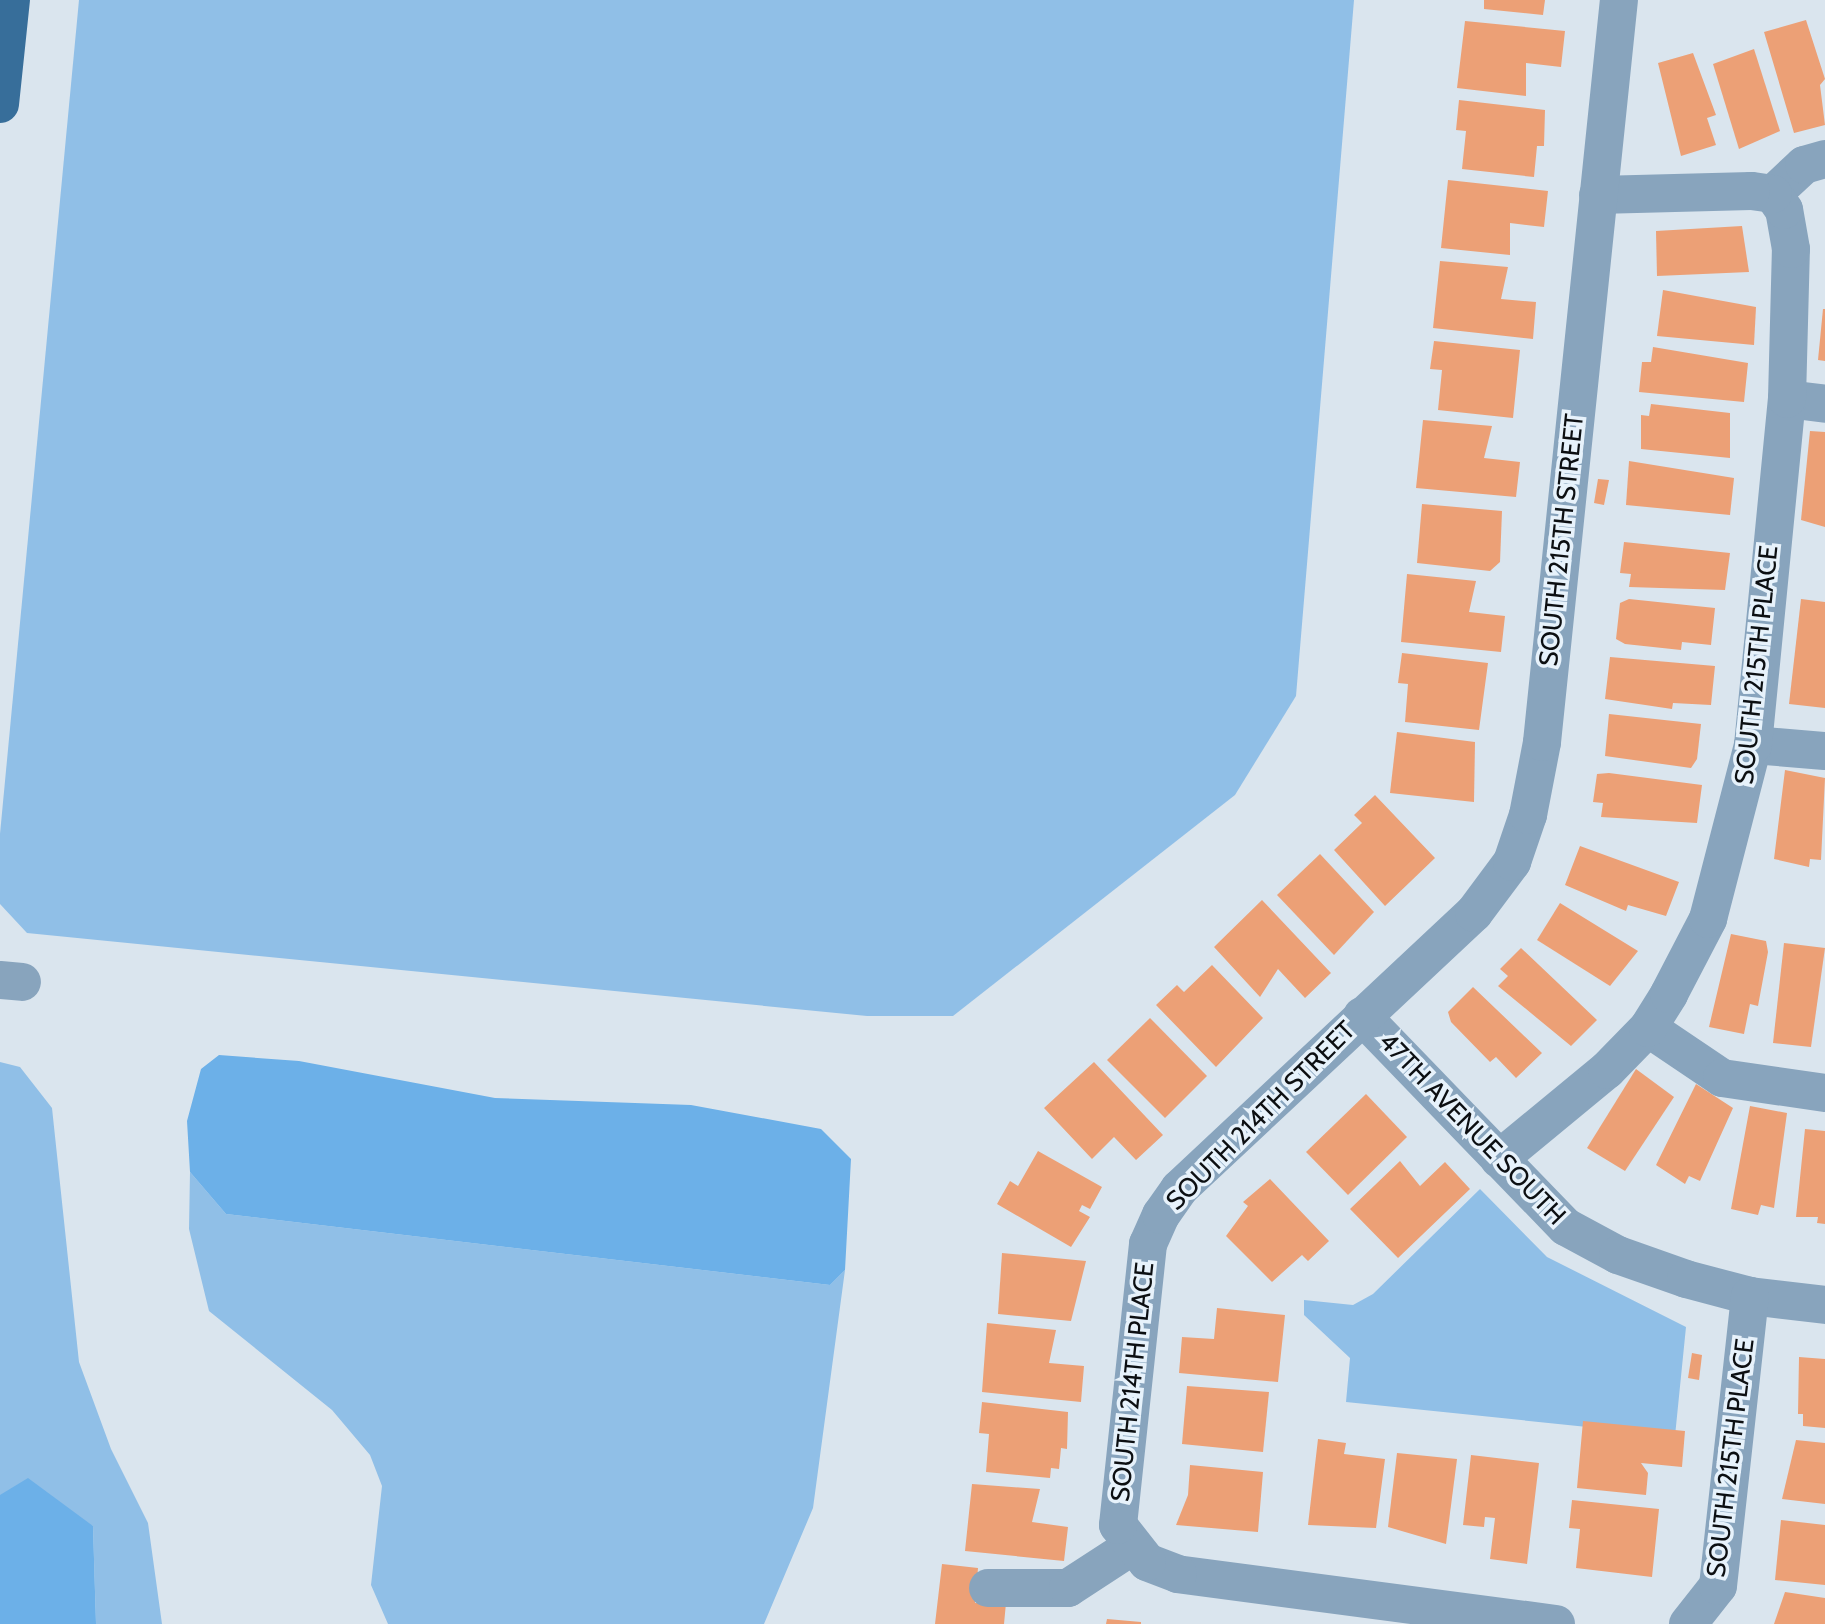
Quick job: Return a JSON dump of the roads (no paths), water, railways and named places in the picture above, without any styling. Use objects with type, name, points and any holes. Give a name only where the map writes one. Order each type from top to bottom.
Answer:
[{"type":"main road","points":[[0,104],[11,0]]},
{"type":"street","name":"SOUTH 215TH STREET","points":[[1362,1016],[1474,913],[1512,862],[1528,815],[1542,743],[1619,0]]},
{"type":"street","points":[[1598,195],[1779,202],[1804,165],[1825,159]]},
{"type":"street","name":"SOUTH 215TH PLACE","points":[[1499,1159],[1648,1028],[1708,919],[1753,745],[1787,400],[1791,248],[1779,202]]},
{"type":"street","points":[[1787,400],[1825,404]]},
{"type":"street","points":[[1753,745],[1825,751]]},
{"type":"street","name":"47TH AVENUE SOUTH","points":[[1362,1016],[1566,1227],[1618,1255],[1750,1296],[1825,1305]]},
{"type":"street","name":"SOUTH 214TH STREET","points":[[1161,1215],[1178,1189],[1362,1016]]},
{"type":"street","points":[[1648,1028],[1722,1078],[1825,1093]]},
{"type":"street","name":"SOUTH 214TH PLACE","points":[[1131,1547],[1118,1525],[1148,1244],[1161,1215]]},
{"type":"street","name":"SOUTH 215TH PLACE","points":[[1694,1621],[1718,1587],[1750,1296]]},
{"type":"street","points":[[988,1588],[1068,1588],[1131,1547],[1178,1574],[1556,1624]]}]
